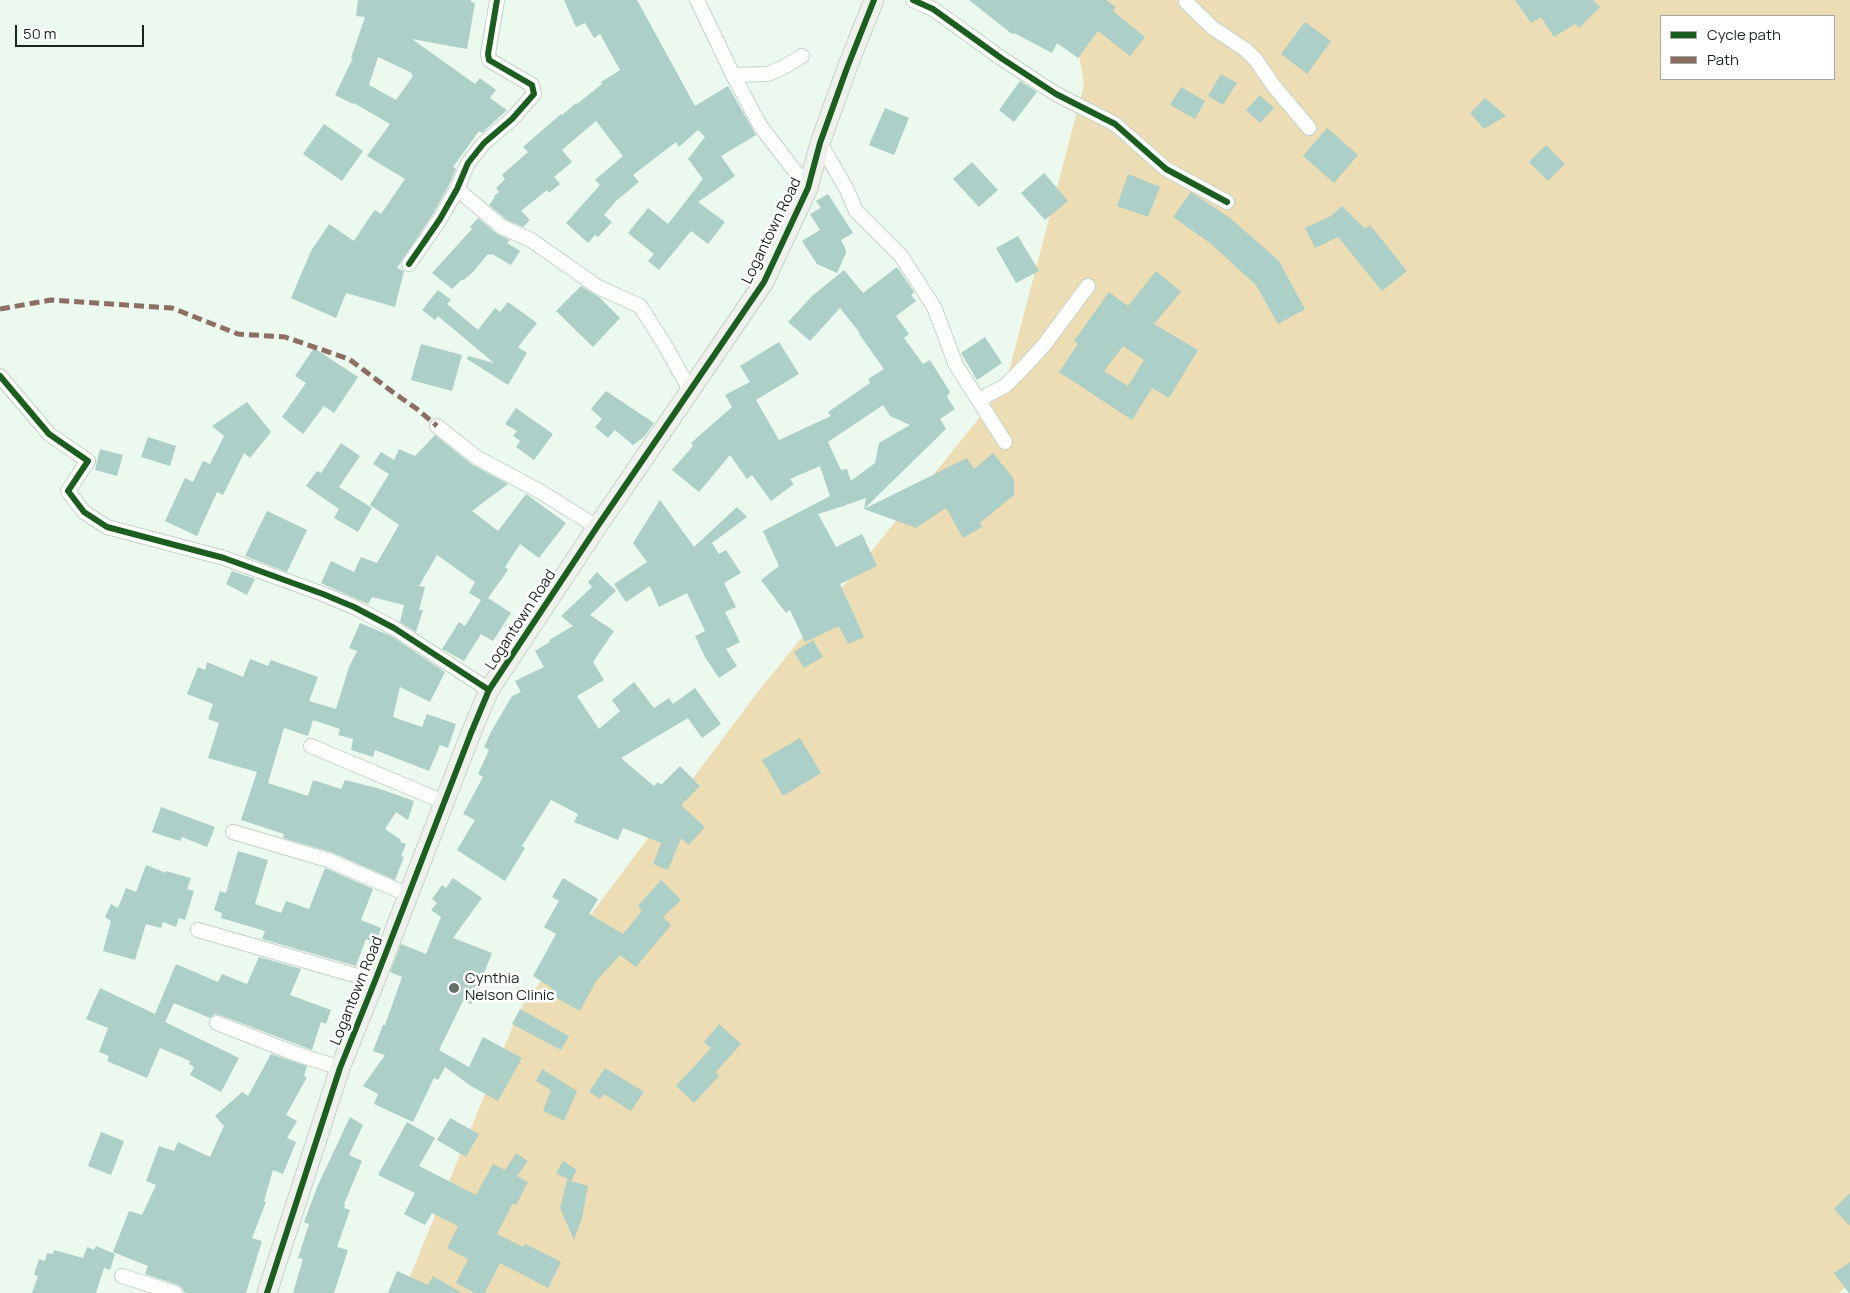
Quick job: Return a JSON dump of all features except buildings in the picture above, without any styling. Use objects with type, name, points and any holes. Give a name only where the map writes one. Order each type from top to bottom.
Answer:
[{"type":"street","points":[[409,264],[440,219],[457,189],[468,163],[484,143],[512,119],[534,94],[532,85],[489,60],[488,54],[497,0]]},
{"type":"street","points":[[697,0],[733,75],[761,127],[808,188]]},
{"type":"street","name":"Logantown Road","points":[[267,1293],[340,1068],[489,690],[597,526],[764,282],[808,188],[820,143],[846,68],[874,0]]},
{"type":"street","points":[[913,0],[933,9],[1001,58],[1056,94],[1115,124],[1166,169],[1227,202]]},
{"type":"street","points":[[1187,1],[1213,28],[1246,50],[1256,60],[1273,85],[1310,128]]},
{"type":"street","points":[[733,75],[768,74],[802,56]]},
{"type":"street","points":[[820,143],[847,190],[856,211],[901,256],[934,307],[956,364],[1005,442]]},
{"type":"street","points":[[457,189],[502,227],[531,240],[598,287],[640,306],[690,390]]},
{"type":"street","points":[[978,400],[1005,386],[1023,368],[1044,345],[1088,286]]},
{"type":"street","points":[[0,376],[49,434],[88,461],[68,491],[84,512],[107,527],[224,558],[354,607],[394,628],[489,690]]},
{"type":"street","points":[[437,426],[476,457],[541,492],[597,526]]},
{"type":"street","points":[[311,746],[444,802]]},
{"type":"street","points":[[233,832],[328,860],[409,895]]},
{"type":"street","points":[[198,930],[375,982]]},
{"type":"street","points":[[217,1023],[291,1052],[340,1068]]},
{"type":"street","points":[[122,1276],[175,1293]]},
{"type":"shaded area","points":[[1070,0],[1850,0],[1850,1283],[1839,1293],[403,1293],[520,1009],[757,693],[1005,386],[1084,85]]},
{"type":"marked path","points":[[0,309],[51,300],[172,308],[238,334],[285,337],[349,359],[437,426]]},
{"type":"cycle path","points":[[409,264],[440,219],[457,189],[468,163],[484,143],[512,119],[534,94],[532,85],[489,60],[488,54],[497,0]]},
{"type":"cycle path","points":[[267,1293],[340,1068],[489,690],[597,527],[764,282],[808,188],[820,143],[874,0]]},
{"type":"cycle path","points":[[913,0],[933,9],[1001,58],[1056,94],[1115,124],[1166,169],[1227,202]]},
{"type":"cycle path","points":[[0,376],[49,434],[88,461],[68,491],[84,512],[107,527],[224,558],[354,607],[394,628],[489,690]]},
{"type":"place","name":"Cynthia Nelson Clinic","points":[[454,988]]}]
